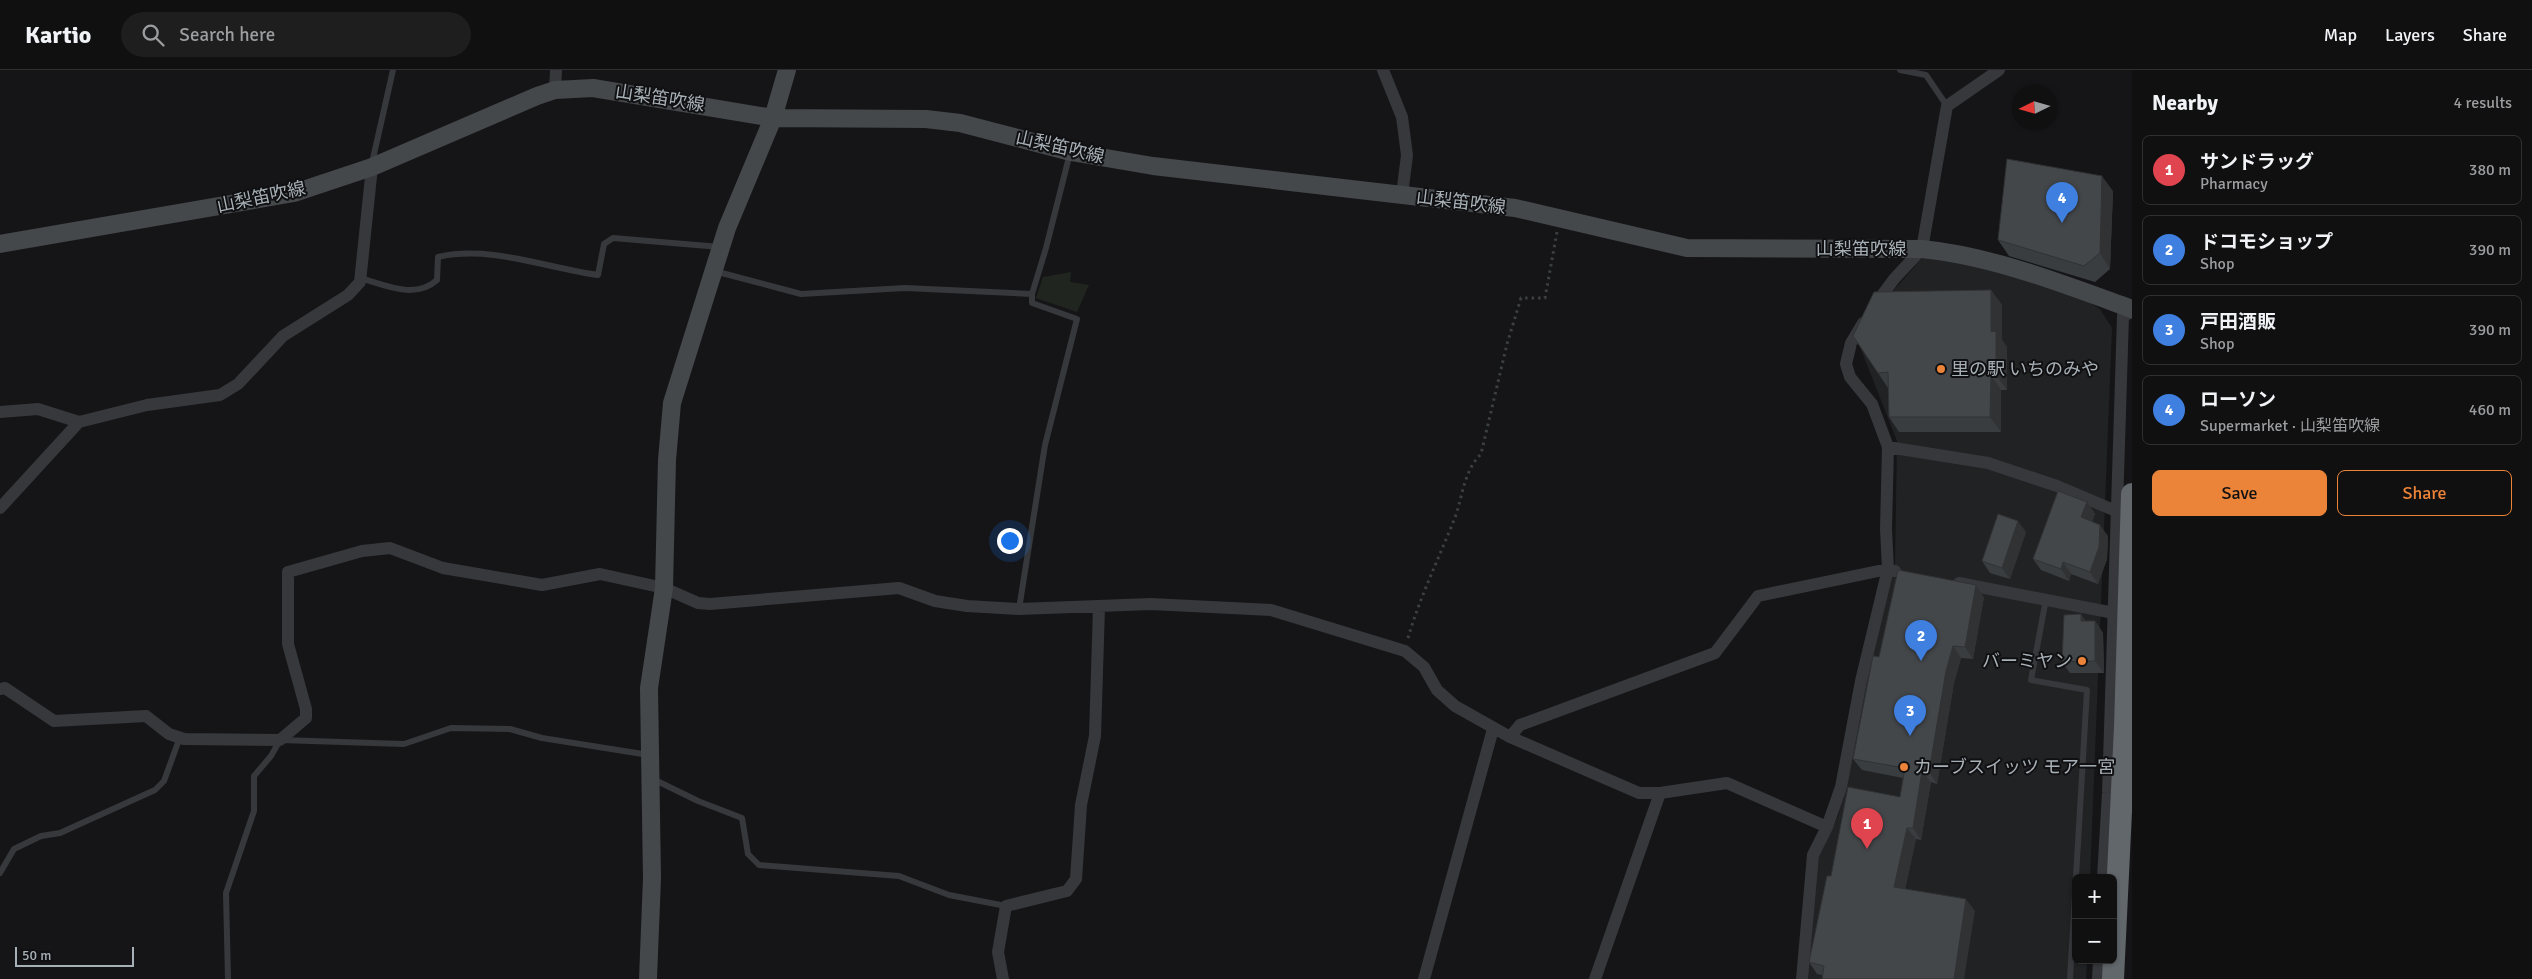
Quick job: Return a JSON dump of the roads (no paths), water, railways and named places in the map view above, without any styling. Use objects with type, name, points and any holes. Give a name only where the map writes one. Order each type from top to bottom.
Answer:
[{"type":"highway","points":[[2113,979],[2124,514],[2132,494]]},
{"type":"main road","points":[[648,979],[652,878],[649,688],[664,588],[667,460],[672,403],[721,247],[773,118],[787,70]]},
{"type":"main road","name":"山梨笛吹線","points":[[0,244],[294,193],[372,167],[511,106],[555,90],[593,88],[773,118],[926,118],[960,123],[1071,152],[1171,168],[1515,208],[1687,248],[1922,249],[1964,255],[2064,284],[2132,311]]},
{"type":"street","points":[[555,90],[556,70]]},
{"type":"street","points":[[1383,70],[1402,117],[1406,155],[1402,195]]},
{"type":"street","points":[[1802,979],[1811,864],[1841,787],[1861,681],[1888,569],[1886,529],[1888,448],[1872,404],[1850,377],[1846,364],[1851,343],[1868,314],[1894,279],[1922,249],[1947,106],[1999,70]]},
{"type":"street","points":[[0,412],[38,409],[79,422],[147,405],[220,395],[238,384],[283,336],[348,295],[360,282],[372,167]]},
{"type":"street","points":[[2104,874],[2114,613],[2124,514],[2123,316],[2132,311]]},
{"type":"street","points":[[0,508],[79,422]]},
{"type":"street","points":[[1888,448],[1988,463],[2057,486],[2124,514]]},
{"type":"street","points":[[0,688],[5,688],[54,721],[146,716],[169,734],[180,737],[280,740],[306,718],[306,709],[288,644],[288,572],[362,551],[390,548],[443,568],[542,584],[600,574],[664,588],[698,603],[710,604],[899,588],[935,601],[967,606],[1019,609],[1151,604],[1271,610],[1405,651],[1424,667],[1437,690],[1455,706],[1510,737],[1639,793],[1660,793],[1727,783],[1827,827]]},
{"type":"street","points":[[1510,737],[1520,725],[1716,653],[1758,596],[1888,569],[1907,573]]},
{"type":"street","points":[[1944,580],[2114,613]]},
{"type":"street","points":[[1003,979],[998,952],[1006,906],[1067,890],[1076,879],[1081,805],[1095,736],[1099,607]]},
{"type":"street","points":[[1424,979],[1493,728]]},
{"type":"street","points":[[1595,979],[1660,793]]},
{"type":"street","points":[[2098,979],[2099,964]]},
{"type":"lane","points":[[372,167],[392,70]]},
{"type":"lane","points":[[1900,70],[1926,75],[1947,106]]},
{"type":"lane","points":[[1019,609],[1024,567],[1046,445],[1076,319],[1032,302],[1032,294],[1071,152]]},
{"type":"lane","points":[[360,278],[400,290],[416,291],[429,288],[438,280],[438,257],[453,254],[505,257],[598,275],[604,244],[612,238],[721,247]]},
{"type":"lane","points":[[714,271],[801,294],[905,288],[1032,294]]},
{"type":"lane","points":[[2046,599],[2031,680],[2087,690],[2070,979]]},
{"type":"lane","points":[[228,979],[226,893],[254,811],[254,776],[271,756],[280,740],[404,744],[451,728],[510,729],[542,738],[651,755]]},
{"type":"lane","points":[[0,873],[14,850],[41,836],[60,833],[155,790],[164,781],[180,737]]},
{"type":"lane","points":[[651,778],[698,801],[742,818],[748,854],[759,865],[899,876],[949,895],[1006,906]]},
{"type":"place","name":"ローソン","points":[[2062,223]]},
{"type":"place","name":"里の駅 いちのみや","points":[[1941,369]]},
{"type":"place","name":"ドコモショップ","points":[[1921,661]]},
{"type":"place","name":"バーミヤン","points":[[2082,661]]},
{"type":"place","name":"戸田酒販","points":[[1910,736]]},
{"type":"place","name":"カーブスイッツ モア一宮","points":[[1904,767]]},
{"type":"place","name":"サンドラッグ","points":[[1867,849]]}]
